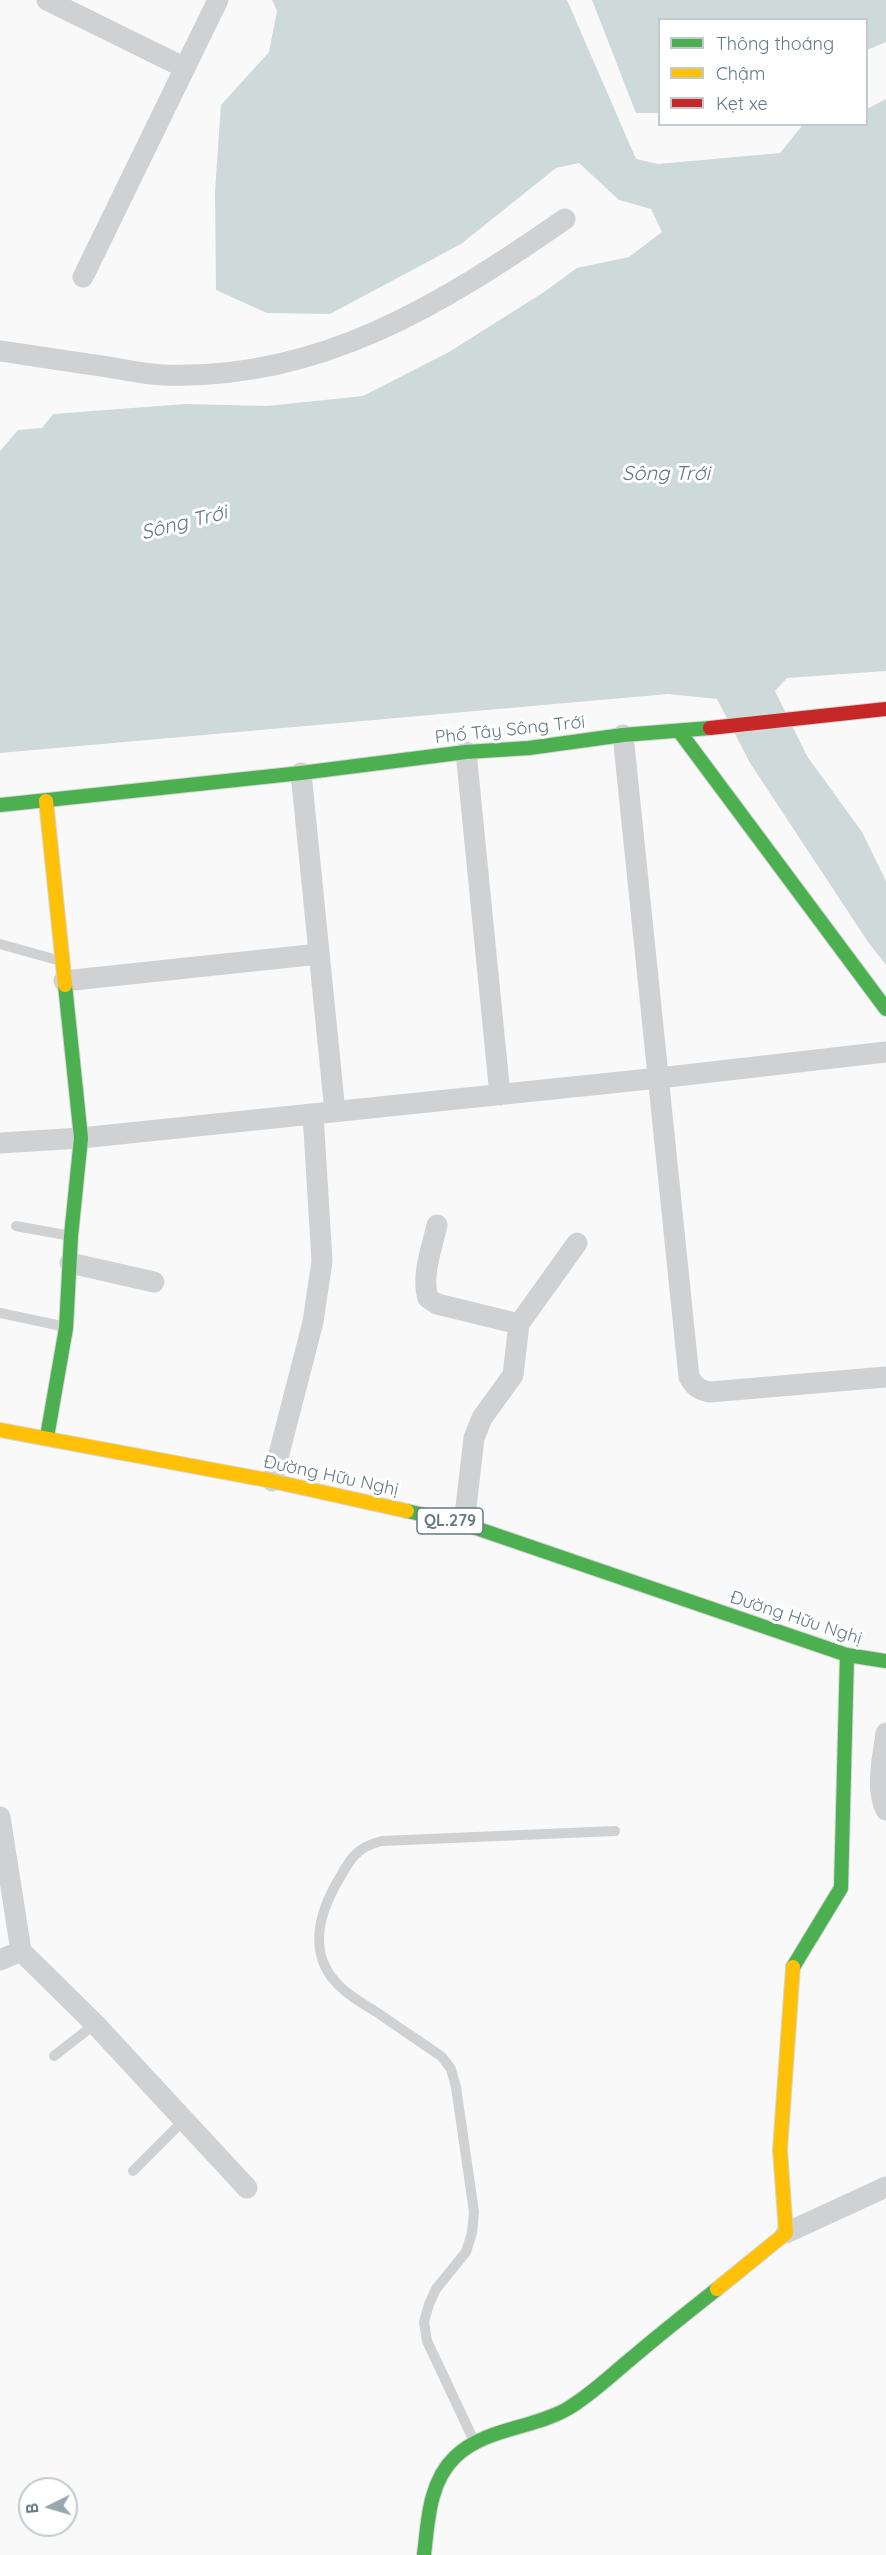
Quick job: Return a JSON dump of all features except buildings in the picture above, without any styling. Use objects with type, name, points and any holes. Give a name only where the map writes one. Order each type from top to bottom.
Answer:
[{"type":"main road","name":"Phố Tây Sông Trới","points":[[0,805],[301,773],[466,752],[529,748],[623,735],[886,710]]},
{"type":"main road","points":[[680,731],[886,1009]]},
{"type":"main road","points":[[46,801],[81,1138],[71,1236],[66,1328],[47,1437]]},
{"type":"main road","name":"Đường Hữu Nghị","points":[[0,1430],[272,1480],[464,1524],[847,1656],[886,1661]]},
{"type":"main road","points":[[424,2555],[429,2508],[443,2472],[454,2457],[475,2441],[519,2429],[569,2408],[786,2233],[780,2150],[792,1968],[841,1888],[847,1656]]},
{"type":"street","points":[[47,0],[185,68]]},
{"type":"street","points":[[83,277],[218,0]]},
{"type":"street","points":[[0,351],[161,375],[237,374],[311,356],[386,329],[485,275],[565,219]]},
{"type":"street","points":[[623,735],[689,1377],[694,1386],[701,1391],[710,1392],[886,1377]]},
{"type":"street","points":[[466,752],[500,1095]]},
{"type":"street","points":[[301,773],[335,1112]]},
{"type":"street","points":[[63,971],[319,954]]},
{"type":"street","points":[[0,1143],[81,1138],[335,1112],[886,1052]]},
{"type":"street","points":[[272,1480],[314,1322],[322,1261],[313,1114]]},
{"type":"street","points":[[437,1225],[427,1272],[425,1289],[428,1298],[437,1304],[519,1324]]},
{"type":"street","points":[[464,1524],[474,1438],[482,1418],[513,1375],[519,1324],[577,1243]]},
{"type":"street","points":[[70,1263],[154,1282]]},
{"type":"street","points":[[886,1733],[881,1779],[883,1804],[886,1810]]},
{"type":"street","points":[[0,1818],[21,1951],[95,2024],[247,2188]]},
{"type":"street","points":[[0,1960],[21,1951]]},
{"type":"street","points":[[786,2233],[886,2187]]},
{"type":"lane","points":[[0,944],[63,971]]},
{"type":"lane","points":[[16,1226],[71,1236]]},
{"type":"lane","points":[[0,1313],[66,1328]]},
{"type":"lane","points":[[475,2441],[427,2341],[424,2322],[436,2289],[466,2252],[472,2233],[474,2212],[456,2087],[451,2069],[442,2057],[343,1989],[327,1971],[320,1951],[318,1927],[323,1908],[353,1854],[366,1844],[382,1841],[615,1832]]},
{"type":"lane","points":[[54,2056],[95,2024]]},
{"type":"lane","points":[[134,2170],[184,2120]]},
{"type":"water","name":"Sông Trới","points":[[272,0],[567,0],[636,159],[658,164],[780,153],[802,126],[868,126],[868,108],[886,99],[886,671],[787,678],[775,691],[807,756],[862,832],[886,881],[886,965],[868,942],[750,763],[717,699],[668,694],[0,753],[0,451],[18,430],[42,428],[53,414],[185,404],[267,406],[363,396],[449,352],[544,292],[577,268],[629,257],[662,232],[651,209],[619,200],[579,163],[556,168],[461,244],[330,314],[267,313],[216,290],[215,191],[221,105],[269,52],[277,11]]},
{"type":"water","points":[[592,0],[886,0],[886,42],[868,50],[868,18],[658,18],[658,113],[636,113]]},
{"type":"traffic: fast","points":[[0,805],[301,773],[466,752],[529,748],[623,735],[710,728]]},
{"type":"traffic: fast","points":[[679,731],[886,1009]]},
{"type":"traffic: fast","points":[[47,1437],[66,1328],[71,1236],[81,1138],[65,985]]},
{"type":"traffic: fast","points":[[407,1511],[464,1524],[847,1655],[886,1661]]},
{"type":"traffic: fast","points":[[793,1967],[841,1888],[847,1655]]},
{"type":"traffic: fast","points":[[424,2555],[435,2490],[446,2467],[455,2457],[480,2440],[539,2421],[567,2409],[593,2391],[717,2289]]},
{"type":"traffic: slow","points":[[46,801],[65,985]]},
{"type":"traffic: slow","points":[[0,1430],[272,1481],[407,1511]]},
{"type":"traffic: slow","points":[[717,2289],[786,2233],[780,2150],[793,1967]]},
{"type":"traffic: jam","points":[[710,728],[886,709]]}]
